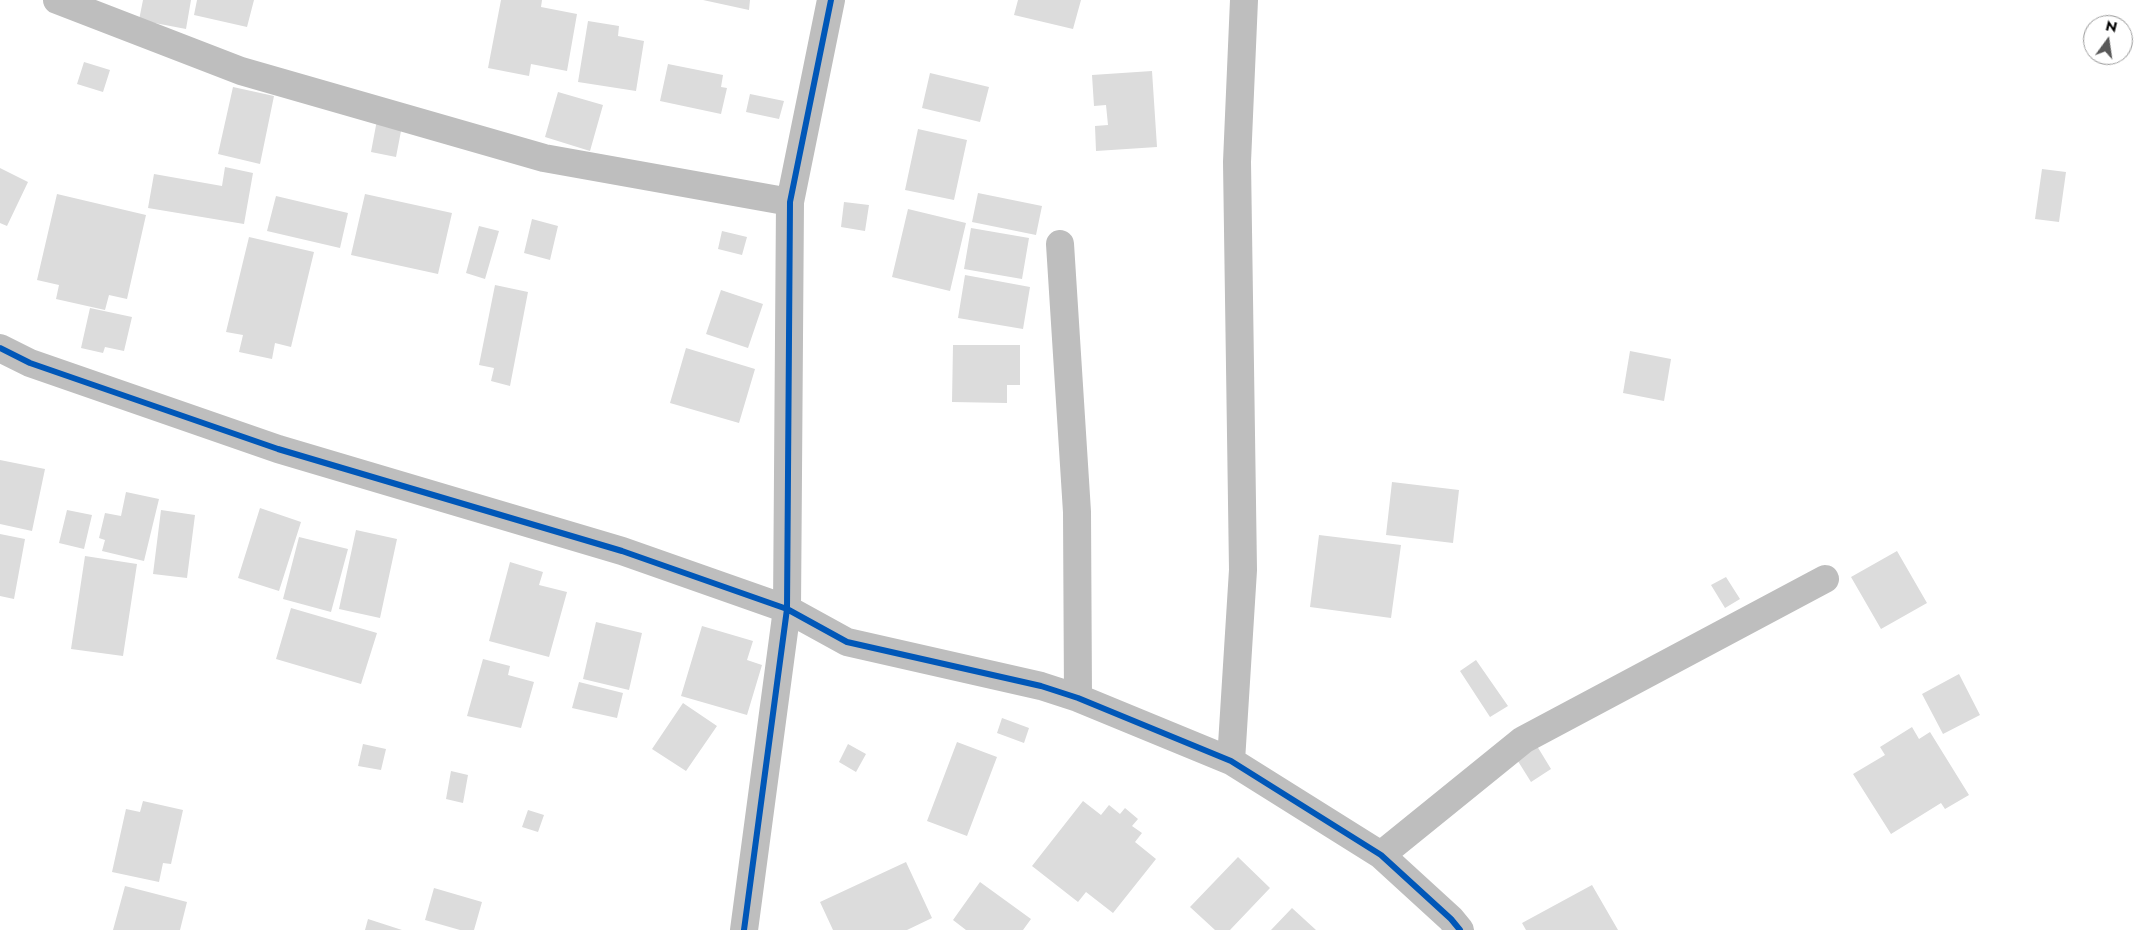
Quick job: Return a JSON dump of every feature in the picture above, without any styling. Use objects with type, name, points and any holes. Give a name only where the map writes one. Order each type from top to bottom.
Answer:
[{"type":"street","points":[[57,0],[241,71],[544,158],[790,202]]},
{"type":"street","points":[[744,930],[787,609],[790,202],[831,0]]},
{"type":"street","points":[[1231,761],[1243,570],[1236,162],[1244,0]]},
{"type":"street","points":[[1060,244],[1077,512],[1078,698]]},
{"type":"street","points":[[0,348],[30,363],[278,448],[622,551],[787,609],[847,642],[1041,686],[1078,698],[1231,761],[1381,855],[1451,919],[1460,930]]},
{"type":"street","points":[[1381,855],[1522,740],[1825,579]]},
{"type":"building","points":[[143,0],[191,0],[186,29],[139,20]]},
{"type":"building","points":[[197,0],[254,0],[247,27],[194,15]]},
{"type":"building","points":[[501,0],[542,0],[541,7],[577,14],[567,71],[531,64],[529,76],[488,68]]},
{"type":"building","points":[[703,0],[750,0],[749,10]]},
{"type":"building","points":[[1018,0],[1081,0],[1073,29],[1014,15]]},
{"type":"building","points":[[588,21],[619,26],[618,36],[644,41],[636,91],[578,82]]},
{"type":"building","points":[[84,62],[110,70],[103,92],[77,84]]},
{"type":"building","points":[[668,64],[723,75],[721,87],[727,88],[721,114],[660,101]]},
{"type":"building","points":[[1152,71],[1157,147],[1096,151],[1095,126],[1108,125],[1106,105],[1094,106],[1092,75]]},
{"type":"building","points":[[930,73],[989,87],[980,122],[922,108]]},
{"type":"building","points":[[233,87],[274,96],[260,164],[218,154]]},
{"type":"building","points":[[558,92],[603,105],[590,151],[545,137]]},
{"type":"building","points":[[750,94],[784,101],[779,119],[746,112]]},
{"type":"building","points":[[377,120],[402,126],[396,157],[371,152]]},
{"type":"building","points":[[918,129],[967,140],[954,200],[905,190]]},
{"type":"building","points":[[225,167],[253,173],[244,224],[148,208],[154,174],[222,186]]},
{"type":"building","points":[[0,168],[28,182],[7,226],[0,223]]},
{"type":"building","points":[[2042,169],[2066,172],[2059,222],[2035,219]]},
{"type":"building","points":[[978,193],[1042,206],[1036,235],[972,222]]},
{"type":"building","points":[[57,194],[146,215],[127,299],[109,295],[105,310],[56,299],[59,285],[37,280]]},
{"type":"building","points":[[365,194],[452,213],[438,274],[351,255]]},
{"type":"building","points":[[276,196],[348,213],[340,248],[267,231]]},
{"type":"building","points":[[844,202],[869,205],[865,231],[841,227]]},
{"type":"building","points":[[908,209],[966,223],[950,291],[892,277]]},
{"type":"building","points":[[532,219],[558,226],[550,260],[524,253]]},
{"type":"building","points":[[479,226],[499,231],[485,279],[466,273]]},
{"type":"building","points":[[971,228],[1029,238],[1022,279],[964,269]]},
{"type":"building","points":[[722,231],[747,237],[742,255],[718,249]]},
{"type":"building","points":[[249,237],[314,252],[291,347],[275,343],[272,359],[239,352],[243,335],[226,332]]},
{"type":"building","points":[[965,275],[1030,287],[1023,329],[958,318]]},
{"type":"building","points":[[495,285],[528,292],[510,386],[491,381],[494,368],[479,365]]},
{"type":"building","points":[[721,290],[763,304],[748,348],[706,334]]},
{"type":"building","points":[[90,308],[132,317],[124,351],[105,347],[103,353],[81,348]]},
{"type":"building","points":[[953,345],[1020,345],[1020,385],[1007,385],[1007,403],[952,402]]},
{"type":"building","points":[[686,348],[755,369],[739,423],[670,403]]},
{"type":"building","points":[[1630,351],[1671,359],[1664,401],[1623,393]]},
{"type":"building","points":[[0,460],[45,469],[32,531],[0,524]]},
{"type":"building","points":[[1392,482],[1459,490],[1453,543],[1386,535]]},
{"type":"building","points":[[126,492],[159,499],[144,561],[102,551],[105,540],[99,538],[105,513],[121,516]]},
{"type":"building","points":[[260,508],[301,522],[279,591],[238,578]]},
{"type":"building","points":[[67,510],[92,515],[84,549],[59,543]]},
{"type":"building","points":[[161,510],[195,515],[187,578],[153,574]]},
{"type":"building","points":[[356,530],[397,539],[380,618],[339,609]]},
{"type":"building","points":[[0,534],[25,539],[14,599],[0,596]]},
{"type":"building","points":[[1319,535],[1401,545],[1391,618],[1310,607]]},
{"type":"building","points":[[299,537],[348,549],[331,612],[283,599]]},
{"type":"building","points":[[1897,551],[1927,603],[1881,629],[1851,577]]},
{"type":"building","points":[[85,556],[137,564],[123,656],[71,649]]},
{"type":"building","points":[[510,562],[543,572],[539,585],[567,592],[549,657],[489,641]]},
{"type":"building","points":[[1726,577],[1740,599],[1725,608],[1711,585]]},
{"type":"building","points":[[291,608],[377,633],[361,684],[276,659]]},
{"type":"building","points":[[596,622],[642,633],[629,690],[583,679]]},
{"type":"building","points":[[702,626],[753,641],[747,660],[762,665],[747,715],[681,696]]},
{"type":"building","points":[[483,659],[510,666],[508,675],[534,682],[521,728],[467,716]]},
{"type":"building","points":[[1476,660],[1508,706],[1490,717],[1460,671]]},
{"type":"building","points":[[1959,674],[1980,715],[1943,734],[1922,694]]},
{"type":"building","points":[[579,682],[623,693],[617,718],[572,708]]},
{"type":"building","points":[[683,703],[717,726],[686,771],[652,749]]},
{"type":"building","points":[[1002,718],[1029,728],[1024,743],[997,733]]},
{"type":"building","points":[[1912,727],[1919,739],[1930,732],[1969,795],[1945,809],[1941,803],[1891,834],[1853,774],[1885,755],[1880,747]]},
{"type":"building","points":[[957,742],[997,757],[967,836],[927,821]]},
{"type":"building","points":[[363,744],[386,749],[381,770],[358,766]]},
{"type":"building","points":[[848,744],[866,754],[856,772],[839,762]]},
{"type":"building","points":[[1537,746],[1551,769],[1531,782],[1516,758]]},
{"type":"building","points":[[451,771],[468,775],[463,803],[446,799]]},
{"type":"building","points":[[143,801],[183,810],[171,864],[163,863],[159,882],[112,872],[126,809],[140,812]]},
{"type":"building","points":[[1083,801],[1101,815],[1109,805],[1120,814],[1125,808],[1138,819],[1132,826],[1142,833],[1135,842],[1156,859],[1113,913],[1086,892],[1078,902],[1032,866]]},
{"type":"building","points":[[528,810],[544,815],[538,832],[522,827]]},
{"type":"building","points":[[1238,857],[1270,888],[1230,930],[1215,930],[1190,907]]},
{"type":"building","points":[[906,862],[932,918],[907,930],[833,930],[820,902]]},
{"type":"building","points":[[980,882],[1031,919],[1023,930],[966,930],[953,920]]},
{"type":"building","points":[[1592,885],[1618,930],[1526,930],[1522,923]]},
{"type":"building","points":[[125,886],[187,902],[180,930],[113,930]]},
{"type":"building","points":[[434,888],[482,902],[474,930],[460,930],[425,920]]},
{"type":"building","points":[[1292,908],[1316,930],[1271,930]]},
{"type":"building","points":[[368,919],[402,930],[365,930]]},
{"type":"cycle path","points":[[744,930],[787,609],[790,202],[831,0]]},
{"type":"cycle path","points":[[0,348],[30,363],[278,449],[622,551],[787,609],[847,642],[1041,686],[1078,698],[1231,761],[1381,855],[1451,919],[1460,930]]}]
